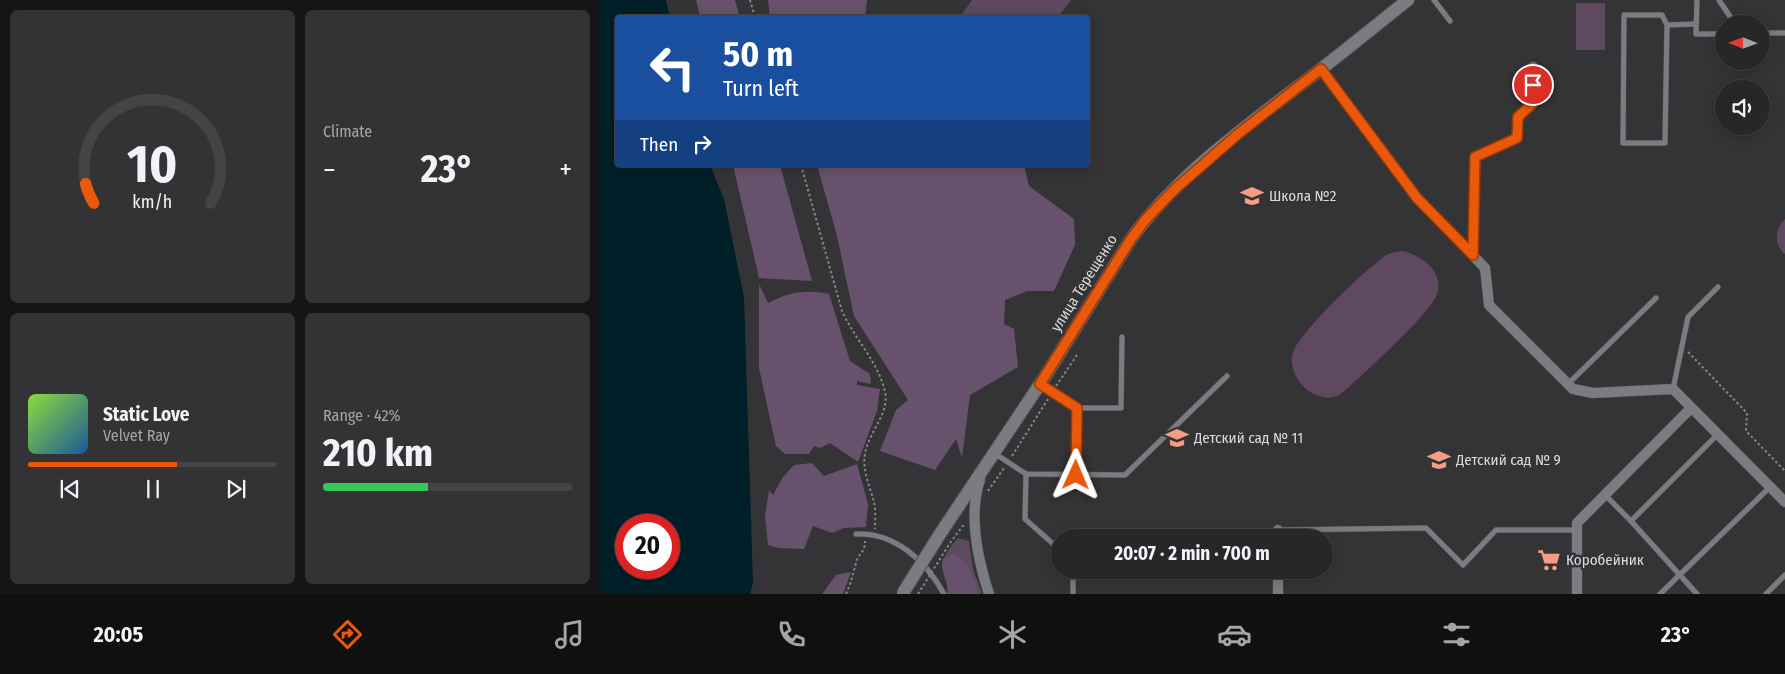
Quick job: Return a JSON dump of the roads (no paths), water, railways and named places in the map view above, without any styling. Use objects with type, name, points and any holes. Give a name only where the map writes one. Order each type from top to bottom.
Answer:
[{"type":"street","name":"улица Терещенко","points":[[989,594],[979,553],[975,513],[976,490],[983,470],[1040,384],[1131,239],[1146,219],[1180,184],[1238,134],[1408,0]]},
{"type":"street","points":[[1473,255],[1475,157],[1517,138],[1518,117],[1533,103],[1533,67]]},
{"type":"street","points":[[1321,69],[1417,198],[1485,268],[1489,305],[1568,384],[1582,392],[1673,389],[1785,502]]},
{"type":"street","points":[[1577,594],[1577,523],[1692,408]]},
{"type":"street","points":[[903,593],[983,470]]},
{"type":"street","points":[[1278,579],[1278,594]]},
{"type":"lane","points":[[1434,0],[1450,21]]},
{"type":"lane","points":[[1697,0],[1696,34],[1715,34]]},
{"type":"lane","points":[[1719,0],[1729,15]]},
{"type":"lane","points":[[1726,0],[1726,10]]},
{"type":"lane","points":[[1624,15],[1662,15],[1667,24],[1665,143],[1623,143],[1624,15]]},
{"type":"lane","points":[[1667,24],[1696,24]]},
{"type":"lane","points":[[1770,33],[1785,33]]},
{"type":"lane","points":[[1673,389],[1688,317],[1718,287]]},
{"type":"lane","points":[[1568,384],[1656,298]]},
{"type":"lane","points":[[1040,384],[1077,408],[1121,408],[1122,337]]},
{"type":"lane","points":[[994,453],[1026,474],[1126,475],[1226,376]]},
{"type":"lane","points":[[1076,475],[1077,408]]},
{"type":"lane","points":[[1631,521],[1718,434]]},
{"type":"lane","points":[[1026,474],[1025,519],[1051,542]]},
{"type":"lane","points":[[1660,594],[1770,487]]},
{"type":"lane","points":[[1605,495],[1697,594]]},
{"type":"lane","points":[[1333,532],[1426,528],[1463,565],[1496,530],[1577,530]]},
{"type":"lane","points":[[856,534],[875,534],[899,544],[916,558],[934,578],[944,594]]},
{"type":"lane","points":[[1766,594],[1785,576]]},
{"type":"lane","points":[[1073,579],[1073,594]]},
{"type":"water","points":[[600,0],[666,0],[670,15],[615,15],[615,167],[711,167],[724,199],[744,297],[753,583],[750,594],[600,594]]},
{"type":"place","name":"Школа №2","points":[[1252,196]]},
{"type":"place","name":"Детский сад № 11","points":[[1177,438]]},
{"type":"place","name":"Детский сад № 9","points":[[1439,460]]},
{"type":"place","name":"Коробейник","points":[[1549,560]]}]
